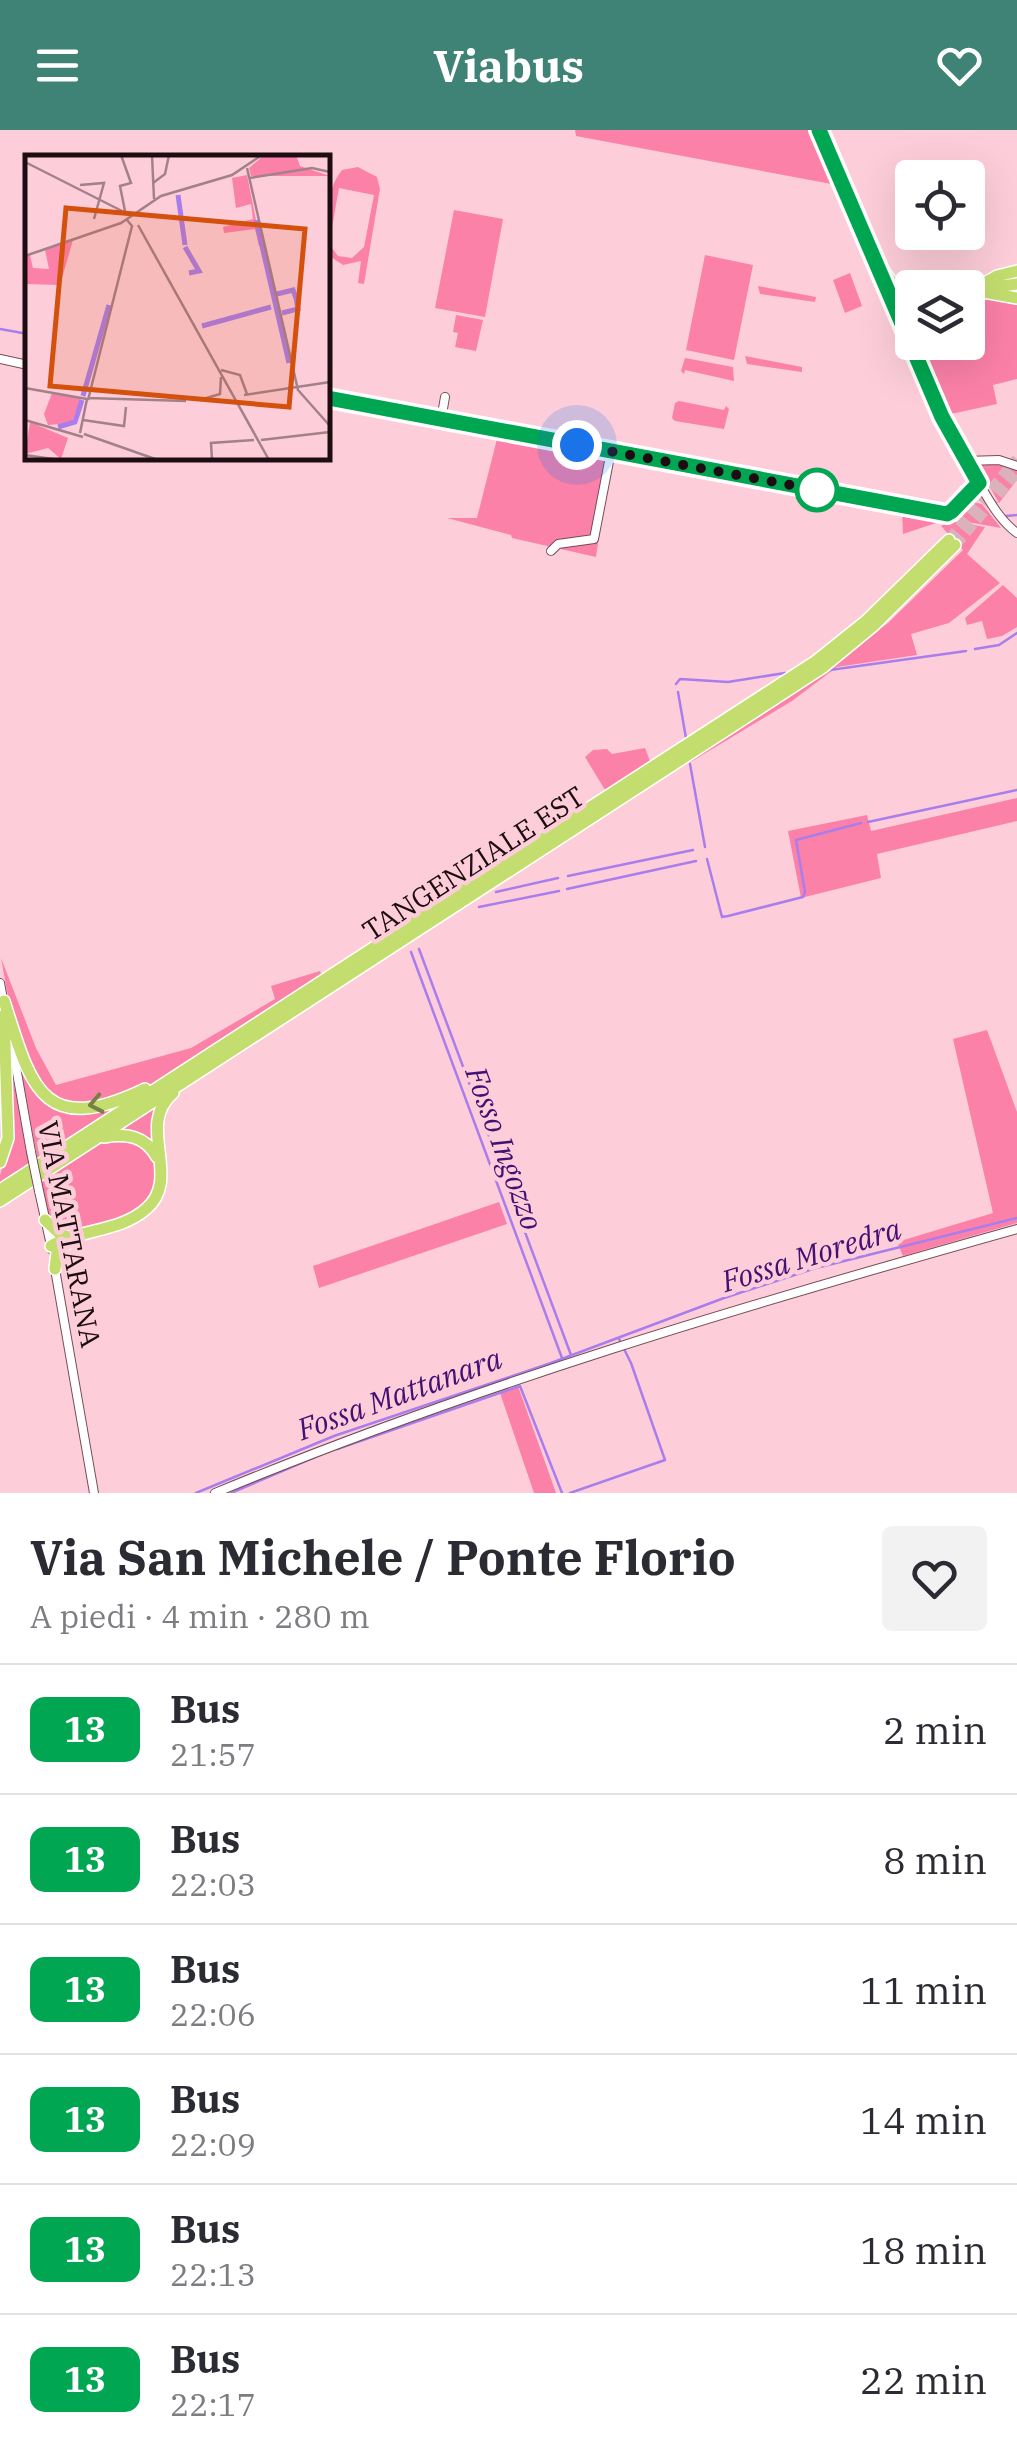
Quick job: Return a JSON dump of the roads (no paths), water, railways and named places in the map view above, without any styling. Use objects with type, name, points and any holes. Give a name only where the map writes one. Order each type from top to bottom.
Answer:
[{"type":"highway","points":[[879,264],[895,287]]},
{"type":"highway","points":[[985,283],[1017,271]]},
{"type":"highway","points":[[985,289],[1017,284]]},
{"type":"highway","points":[[985,294],[1017,298]]},
{"type":"highway","name":"TANGENZIALE EST","points":[[0,1190],[816,661],[952,542],[885,616],[822,668],[0,1201]]},
{"type":"highway","points":[[4,1001],[36,1088],[61,1106],[107,1102],[187,1069]]},
{"type":"highway","points":[[0,1162],[8,1138],[4,1001]]},
{"type":"highway","points":[[55,1269],[56,1247],[144,1212],[160,1192],[156,1124],[165,1099],[207,1066]]},
{"type":"highway","points":[[95,1138],[120,1134],[138,1138],[154,1151],[160,1162]]},
{"type":"highway","points":[[45,1220],[60,1234],[77,1237]]},
{"type":"street","points":[[820,130],[895,295]]},
{"type":"street","points":[[0,359],[25,365]]},
{"type":"street","points":[[918,361],[965,461],[1001,519],[1017,533]]},
{"type":"street","points":[[441,415],[444,397]]},
{"type":"street","points":[[330,398],[441,415],[947,514],[979,483]]},
{"type":"street","points":[[551,551],[558,544],[594,539],[612,451]]},
{"type":"street","points":[[965,461],[999,460],[1017,466]]},
{"type":"street","name":"VIA MATTARANA","points":[[0,983],[45,1220],[56,1247]]},
{"type":"street","points":[[216,1493],[345,1439],[622,1345],[1017,1228]]},
{"type":"street","name":"VIA MATTARANA","points":[[55,1269],[94,1493]]},
{"type":"waterway","points":[[0,329],[25,333]]},
{"type":"waterway","points":[[330,391],[944,506]]},
{"type":"waterway","points":[[1006,516],[1017,515]]},
{"type":"waterway","name":"Fosso Ingozzo","points":[[975,649],[999,645],[1017,633]]},
{"type":"waterway","name":"Fosso Ingozzo","points":[[830,670],[966,651]]},
{"type":"waterway","name":"Fosso Ingozzo","points":[[676,684],[680,679],[728,682],[785,673]]},
{"type":"waterway","name":"Fosso Ingozzo","points":[[678,692],[686,738]]},
{"type":"waterway","name":"Fosso Ingozzo","points":[[690,764],[705,847]]},
{"type":"waterway","points":[[868,822],[1017,790]]},
{"type":"waterway","points":[[707,859],[722,917],[728,916],[803,897],[796,840],[861,823]]},
{"type":"waterway","name":"Fosso Ingozzo","points":[[568,876],[693,850]]},
{"type":"waterway","points":[[567,889],[696,861]]},
{"type":"waterway","name":"Fosso Ingozzo","points":[[496,892],[558,878]]},
{"type":"waterway","points":[[479,907],[559,891]]},
{"type":"waterway","points":[[419,949],[571,1355]]},
{"type":"waterway","name":"Fosso Ingozzo","points":[[411,952],[562,1358]]},
{"type":"waterway","name":"Fossa Mattanara","points":[[196,1493],[334,1436],[551,1363],[724,1298],[816,1268],[1017,1218]]},
{"type":"waterway","points":[[570,1493],[665,1460],[619,1339]]},
{"type":"waterway","points":[[337,1449],[520,1386],[562,1493]]},
{"type":"waterway","points":[[231,1493],[315,1457]]},
{"type":"tunnel","points":[[949,540],[1017,459]]},
{"type":"tunnel","points":[[955,545],[1017,472]]},
{"type":"water label","name":"Fossa Moredra","points":[[811,1254]]}]
